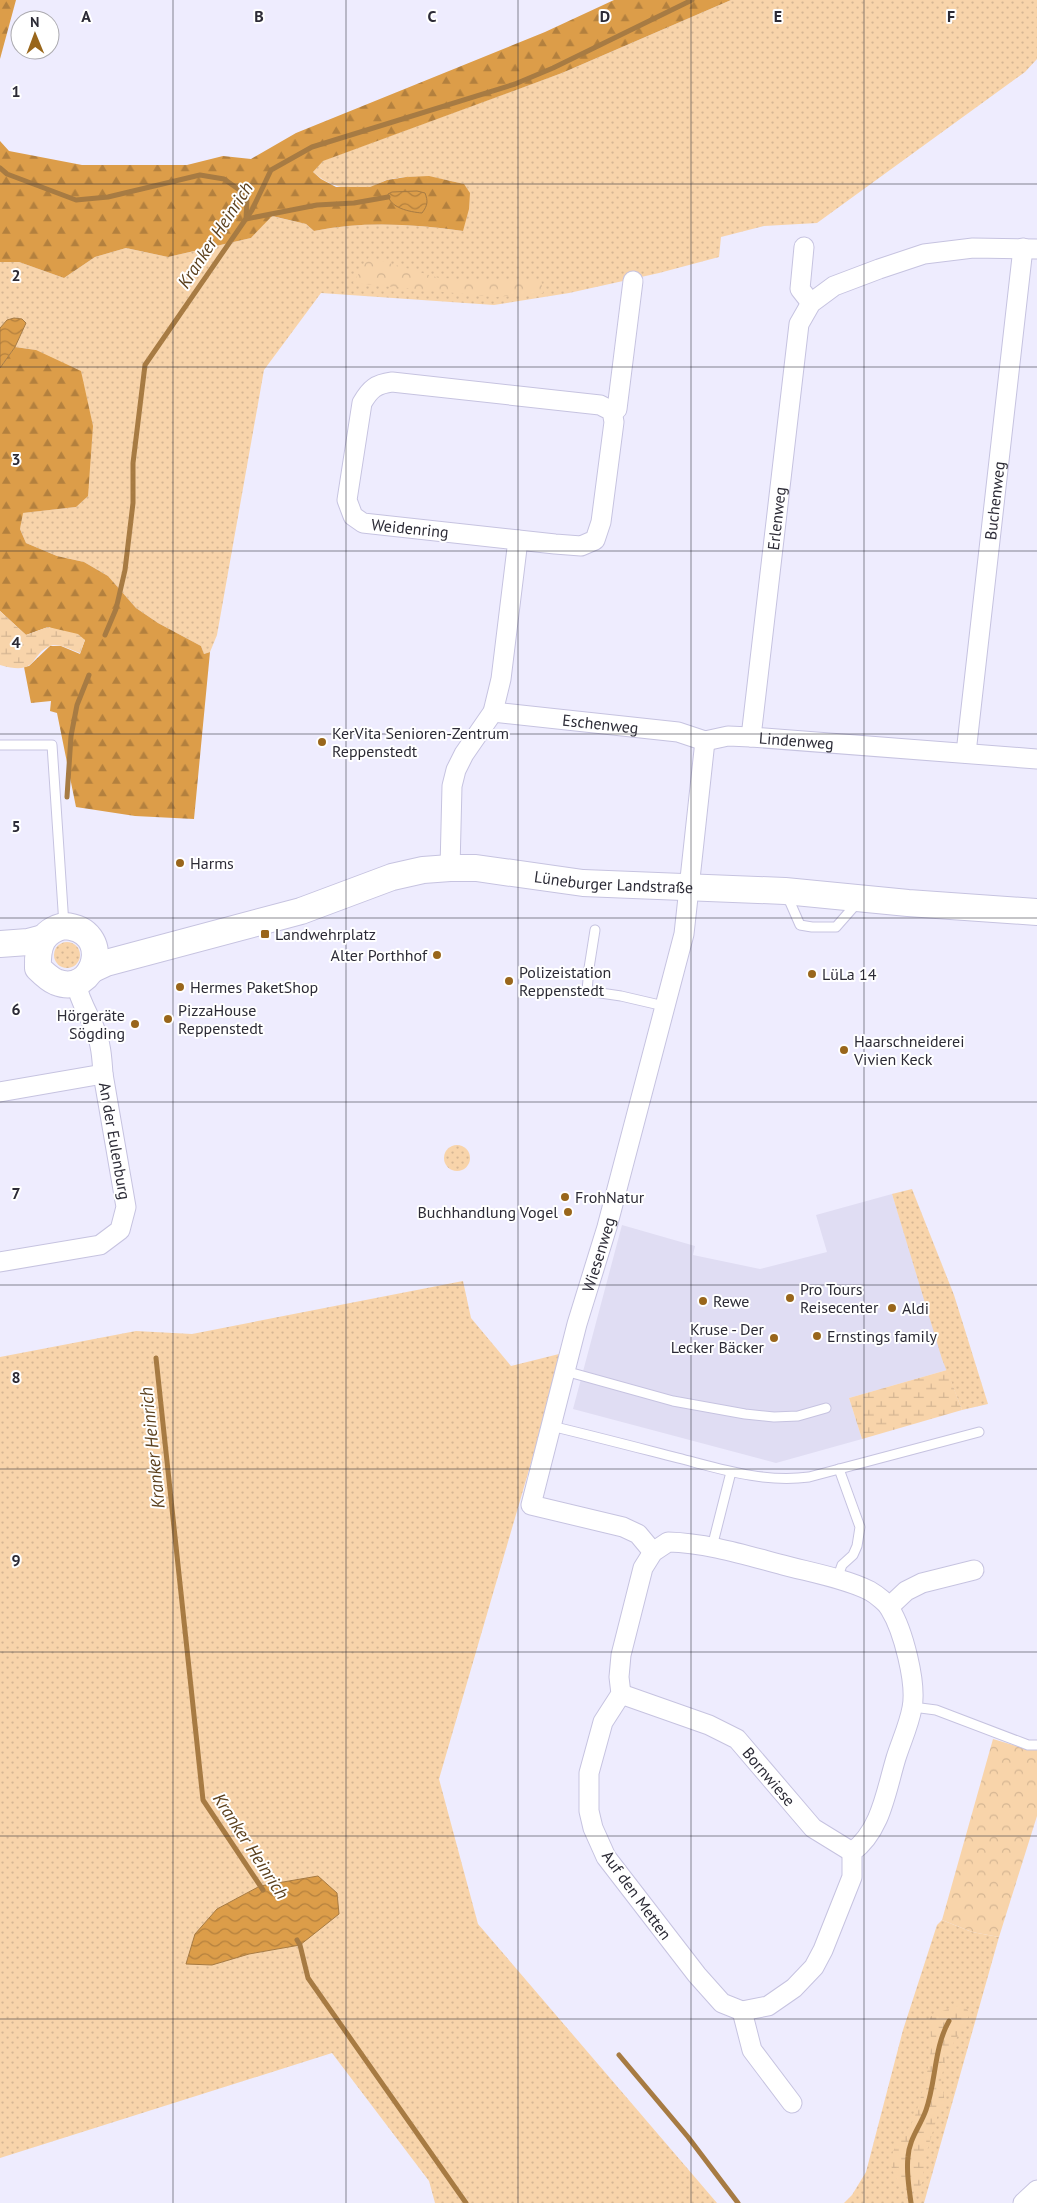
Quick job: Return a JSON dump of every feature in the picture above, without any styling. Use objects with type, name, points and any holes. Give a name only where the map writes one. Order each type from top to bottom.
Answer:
[{"type":"main road","name":"Lüneburger Landstraße","points":[[84,976],[106,963],[301,910],[392,877],[423,870],[450,868],[476,868],[583,883],[785,891],[1037,912]]},
{"type":"main road","points":[[0,944],[28,942],[54,932],[79,929],[90,938],[96,954],[84,976],[59,983],[51,980],[38,968],[13,962],[0,962]]},
{"type":"main road","points":[[38,968],[39,947],[54,932]]},
{"type":"main road","name":"Lüneburger Landstraße","points":[[90,938],[118,944],[200,937]]},
{"type":"street","points":[[804,247],[800,289],[811,303]]},
{"type":"street","name":"Erlenweg","points":[[751,737],[799,324],[811,303],[834,286],[924,254],[973,248],[1030,249]]},
{"type":"street","name":"Buchenweg","points":[[966,753],[1030,249]]},
{"type":"street","name":"Weidenring","points":[[612,411],[618,408],[633,281]]},
{"type":"street","name":"Weidenring","points":[[392,382],[600,405],[612,411],[614,422],[601,522],[595,540],[581,546],[363,522],[353,516],[347,500],[362,403],[370,390],[380,383],[392,382]]},
{"type":"street","points":[[450,868],[452,786],[456,770],[464,754],[492,712],[501,679],[518,540]]},
{"type":"street","name":"Eschenweg","points":[[492,712],[678,732],[705,741]]},
{"type":"street","name":"Lindenweg","points":[[705,741],[728,736],[751,737],[1037,759]]},
{"type":"street","points":[[690,888],[705,741]]},
{"type":"street","name":"Wiesenweg","points":[[653,1552],[638,1534],[623,1527],[531,1505],[565,1371],[617,1189],[684,934],[690,888]]},
{"type":"street","name":"An der Eulenburg","points":[[0,1262],[100,1245],[120,1230],[126,1207],[103,1074],[101,1047],[84,1008],[84,976]]},
{"type":"street","name":"An der Eulenburg","points":[[0,1092],[103,1074]]},
{"type":"street","points":[[621,1694],[619,1677],[621,1655],[644,1568],[653,1552],[668,1542],[712,1546],[837,1579],[871,1591],[889,1607],[900,1627],[907,1654],[913,1706],[884,1802],[875,1824],[867,1838],[852,1852],[852,1877],[823,1950],[814,1967],[794,1988],[768,2006],[742,2012],[752,2050],[792,2103]]},
{"type":"street","points":[[889,1607],[906,1591],[922,1584],[974,1570]]},
{"type":"street","name":"Bornwiese","points":[[621,1694],[709,1725],[737,1739],[813,1828],[852,1852]]},
{"type":"street","name":"Auf den Metten","points":[[621,1694],[603,1722],[589,1773],[588,1794],[593,1828],[606,1857],[697,1975],[722,2003],[742,2012]]},
{"type":"street","points":[[1023,2203],[1037,2190]]},
{"type":"lane","points":[[0,745],[52,745],[54,932]]},
{"type":"lane","points":[[595,930],[589,968],[588,991],[622,996],[664,1006]]},
{"type":"lane","points":[[565,1371],[673,1401],[745,1414],[774,1417],[798,1416],[826,1408]]},
{"type":"lane","points":[[551,1426],[731,1472],[765,1479],[788,1480],[809,1477],[979,1432]]},
{"type":"lane","points":[[837,1579],[842,1565],[853,1555],[857,1546],[860,1527],[839,1469]]},
{"type":"lane","points":[[712,1546],[731,1472]]},
{"type":"lane","points":[[913,1706],[936,1710],[1028,1745],[1037,1745]]},
{"type":"shaded area","points":[[892,1194],[947,1370],[849,1398],[862,1439],[776,1463],[573,1409],[622,1225],[695,1246],[693,1255],[760,1269],[827,1252],[816,1215]]},
{"type":"green space","points":[[0,0],[16,0],[13,10],[10,10],[10,22],[0,59]]},
{"type":"green space","points":[[614,0],[731,0],[562,73],[323,161],[313,172],[336,187],[370,187],[387,180],[429,176],[464,184],[470,193],[469,209],[463,231],[426,227],[369,225],[314,231],[306,224],[272,216],[251,238],[168,257],[126,248],[95,257],[64,278],[19,262],[0,262],[0,141],[9,151],[82,165],[187,165],[223,156],[251,159],[296,133],[545,32]]},
{"type":"green space","points":[[731,0],[1037,0],[1037,59],[1025,72],[817,223],[764,226],[721,237],[719,257],[659,273],[569,293],[494,305],[321,293],[264,370],[217,635],[210,652],[204,654],[201,646],[158,623],[136,608],[108,576],[84,562],[57,556],[26,543],[20,529],[22,513],[76,507],[36,350],[15,347],[26,323],[14,318],[7,320],[0,328],[0,262],[19,262],[64,278],[95,257],[126,248],[168,257],[251,238],[271,216],[306,224],[314,231],[351,226],[388,225],[463,231],[463,184],[435,178],[406,177],[385,181],[370,187],[354,189],[339,187],[313,172],[322,161],[562,73]]},
{"type":"green space","points":[[369,257],[439,278],[493,281],[541,279],[543,293],[495,297],[353,283]]},
{"type":"green space","points":[[15,347],[36,350],[81,371],[93,426],[88,496],[76,507],[23,513],[20,529],[26,543],[57,556],[84,562],[108,576],[136,608],[158,623],[201,646],[204,654],[210,652],[194,819],[135,816],[76,807],[57,713],[50,711],[51,701],[31,703],[24,667],[29,666],[50,646],[61,646],[80,654],[85,640],[48,627],[26,635],[0,611],[0,368]]},
{"type":"green space","points":[[0,611],[26,635],[48,627],[78,634],[85,640],[80,653],[62,646],[53,645],[40,653],[28,666],[13,668],[0,665]]},
{"type":"green space","points":[[67,942],[76,946],[80,955],[76,964],[67,968],[58,964],[54,955],[58,946]]},
{"type":"green space","points":[[457,1145],[466,1149],[470,1158],[466,1167],[457,1171],[448,1167],[444,1158],[448,1149]]},
{"type":"green space","points":[[912,1189],[954,1295],[988,1404],[962,1410],[942,1359],[892,1194]]},
{"type":"green space","points":[[463,1281],[471,1318],[511,1366],[563,1353],[439,1779],[478,1924],[717,2203],[435,2203],[429,2181],[332,2053],[0,2158],[0,1357],[136,1331],[192,1334]]},
{"type":"green space","points":[[947,1370],[962,1410],[862,1439],[849,1398]]},
{"type":"green space","points":[[993,1739],[1026,1749],[1037,1750],[1037,1816],[999,1937],[972,1932],[942,1920]]},
{"type":"green space","points":[[942,1920],[972,1932],[999,1937],[924,2203],[844,2203],[852,2195],[866,2172],[903,2030],[937,1925]]},
{"type":"green space","points":[[961,2005],[968,2010],[968,2018],[946,2056],[941,2080],[945,2103],[938,2114],[924,2161],[923,2181],[918,2190],[909,2192],[896,2178],[891,2160],[895,2148],[913,2122],[923,2091],[931,2048],[930,2017]]},
{"type":"water","points":[[417,191],[425,193],[427,198],[427,203],[422,213],[396,206],[389,199],[388,194],[392,192]]},
{"type":"water","points":[[14,318],[22,319],[26,323],[15,347],[0,368],[0,328],[7,320]]},
{"type":"water","points":[[318,1876],[337,1893],[339,1914],[300,1945],[249,1954],[212,1965],[186,1964],[195,1934],[217,1909],[260,1886]]},
{"type":"waterway","name":"Kranker Heinrich","points":[[105,635],[116,609],[125,570],[133,503],[133,463],[145,365],[252,210],[271,170],[312,147],[515,84],[553,68],[692,0]]},
{"type":"waterway","points":[[0,168],[7,174],[76,200],[108,197],[200,175],[224,179],[241,191],[247,199],[246,219],[317,205],[354,203],[388,197]]},
{"type":"waterway","name":"Kranker Heinrich","points":[[67,797],[71,736],[77,705],[89,675]]},
{"type":"waterway","name":"Kranker Heinrich","points":[[156,1358],[203,1800],[263,1890]]},
{"type":"waterway","name":"Kranker Heinrich","points":[[297,1940],[308,1978],[466,2203]]},
{"type":"waterway","points":[[911,2203],[907,2163],[909,2151],[926,2110],[940,2042],[949,2021]]},
{"type":"waterway","points":[[619,2055],[688,2137],[738,2203]]},
{"type":"place","name":"KerVita Senioren-Zentrum Reppenstedt","points":[[322,742]]},
{"type":"place","name":"Harms","points":[[180,863]]},
{"type":"place","name":"Landwehrplatz","points":[[265,934]]},
{"type":"place","name":"Alter Porthhof","points":[[437,955]]},
{"type":"place","name":"LüLa 14","points":[[812,974]]},
{"type":"place","name":"Polizeistation Reppenstedt","points":[[509,981]]},
{"type":"place","name":"Hermes PaketShop","points":[[180,987]]},
{"type":"place","name":"PizzaHouse Reppenstedt","points":[[168,1019]]},
{"type":"place","name":"Hörgeräte Sögding","points":[[135,1024]]},
{"type":"place","name":"Haarschneiderei Vivien Keck","points":[[844,1050]]},
{"type":"place","name":"FrohNatur","points":[[565,1197]]},
{"type":"place","name":"Buchhandlung Vogel","points":[[568,1212]]},
{"type":"place","name":"Pro Tours Reisecenter","points":[[790,1298]]},
{"type":"place","name":"Rewe","points":[[703,1301]]},
{"type":"place","name":"Aldi","points":[[892,1308]]},
{"type":"place","name":"Ernstings family","points":[[817,1336]]},
{"type":"place","name":"Kruse - Der Lecker Bäcker","points":[[774,1338]]}]
